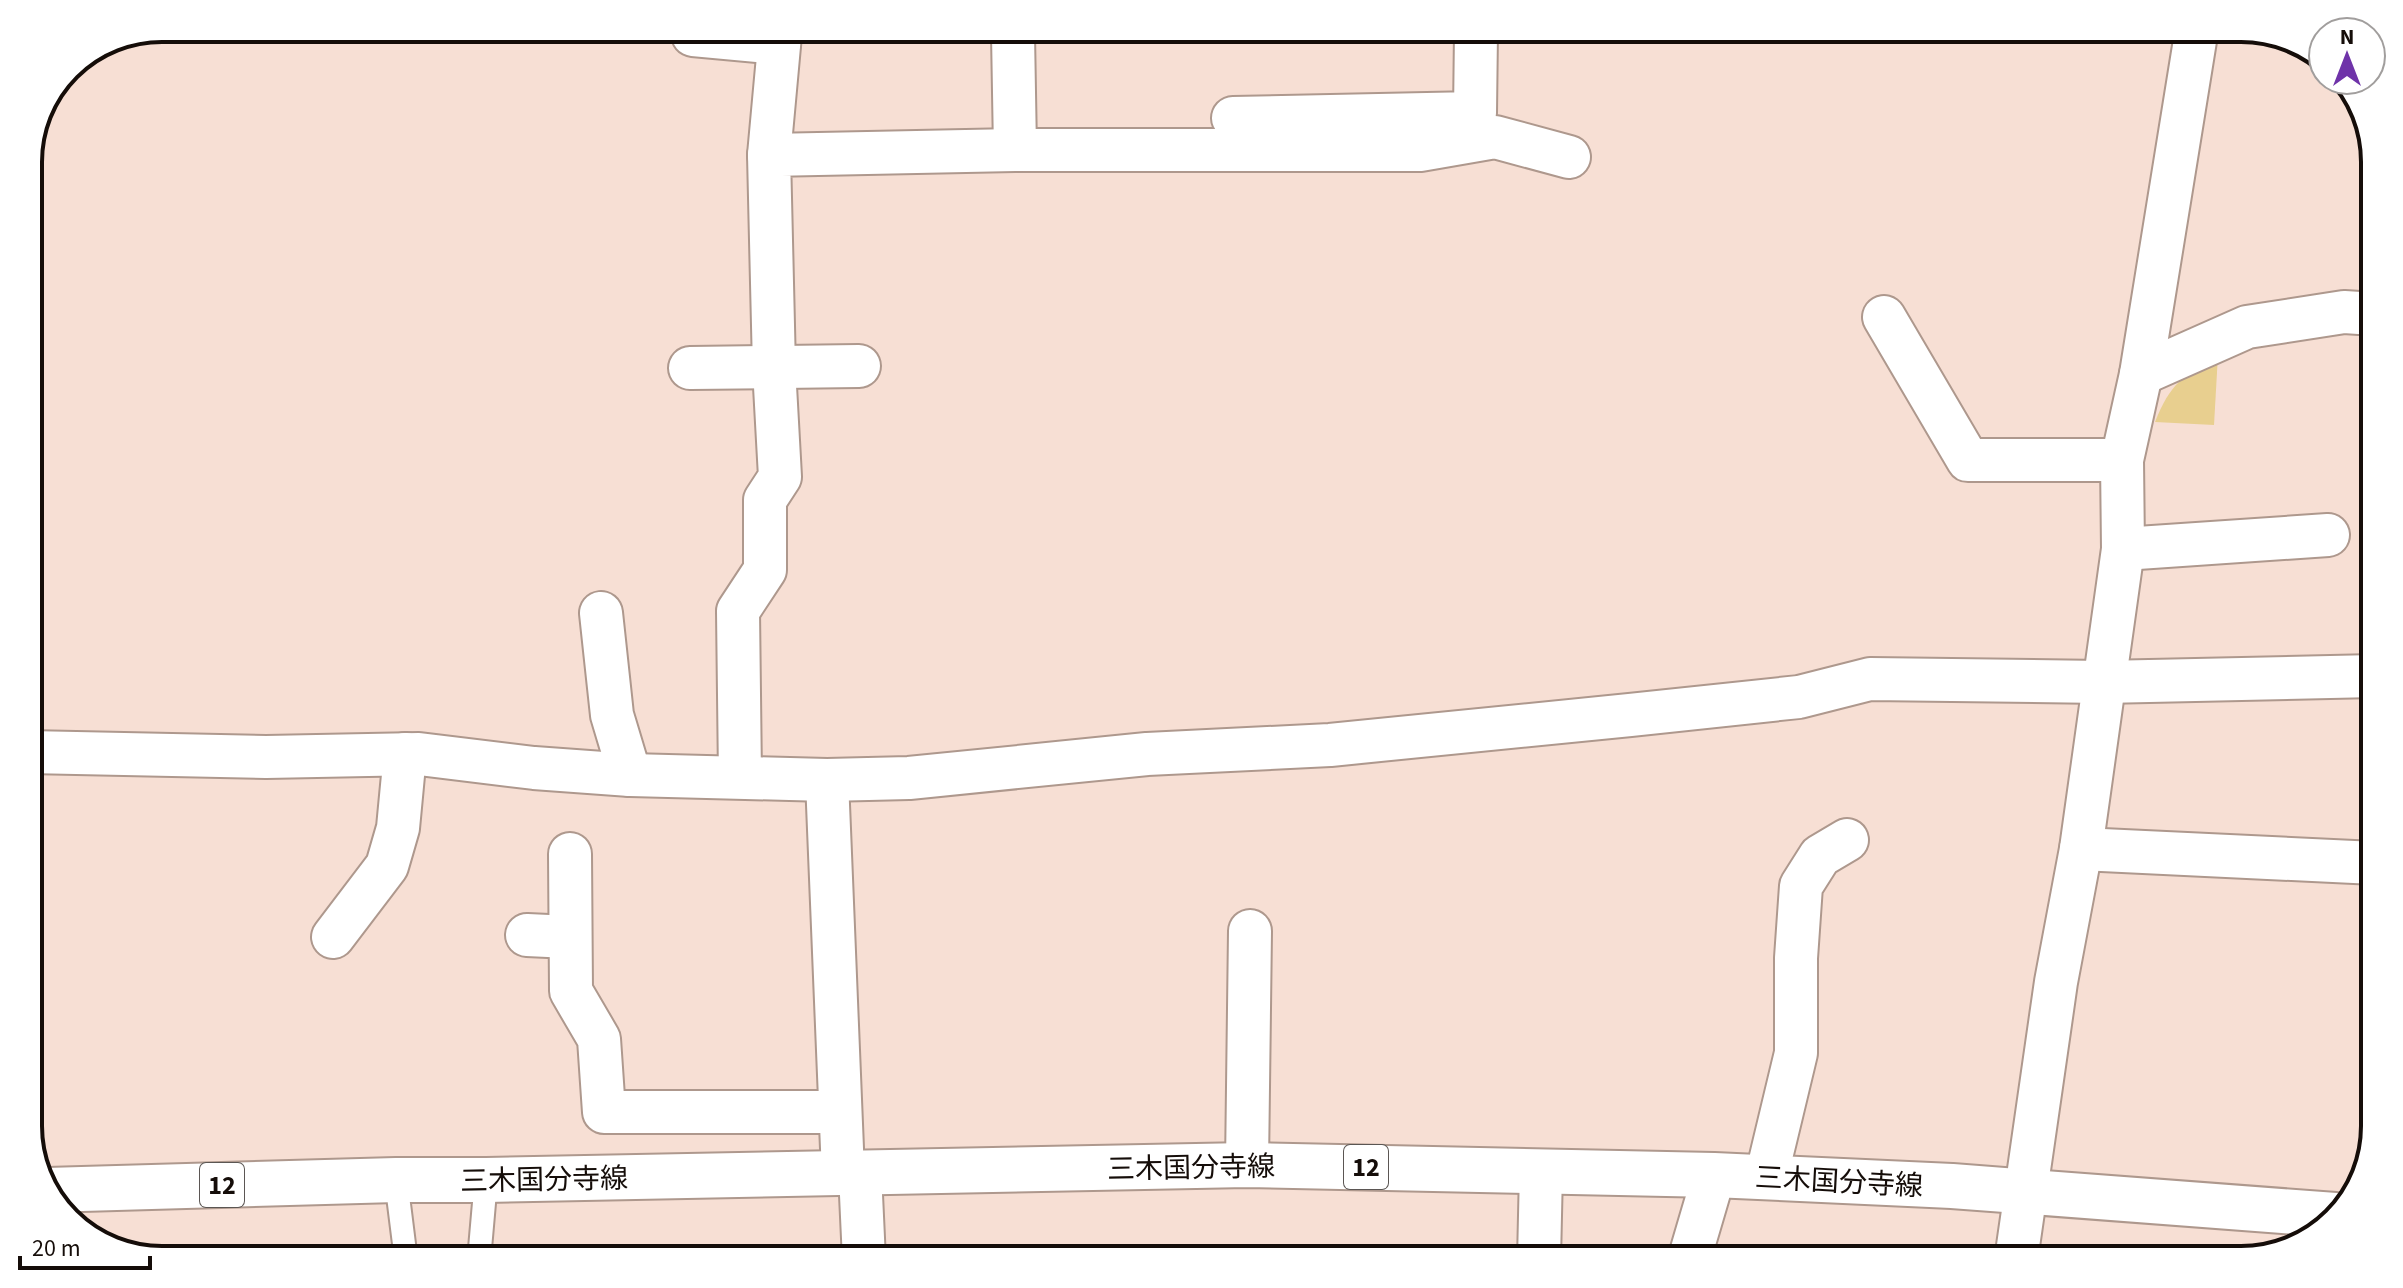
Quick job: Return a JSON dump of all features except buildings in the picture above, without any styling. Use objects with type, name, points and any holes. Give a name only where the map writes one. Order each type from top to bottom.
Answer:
[{"type":"main road","name":"三木国分寺線","points":[[61,1190],[396,1180],[1247,1165],[1714,1175],[1952,1186],[2322,1214]]},
{"type":"street","points":[[740,777],[738,611],[765,570],[765,500],[780,477],[769,155],[779,42]]},
{"type":"street","points":[[1013,42],[1015,150]]},
{"type":"street","points":[[1233,118],[1475,113],[1476,42]]},
{"type":"street","points":[[2018,1246],[2056,982],[2081,849],[2123,549],[2122,460],[2141,374],[2195,42]]},
{"type":"street","points":[[769,155],[1015,150],[1420,150],[1495,137],[1569,157]]},
{"type":"street","points":[[2141,374],[2247,327],[2344,312],[2361,313]]},
{"type":"street","points":[[1884,317],[1968,460],[2122,460]]},
{"type":"street","points":[[690,368],[859,366]]},
{"type":"street","points":[[2123,549],[2328,535]]},
{"type":"street","points":[[601,613],[612,715],[630,775]]},
{"type":"street","points":[[42,752],[266,757],[405,754],[630,775],[827,780],[909,778],[1147,754],[1330,745],[1799,697],[1870,679],[2103,682],[2361,676]]},
{"type":"street","points":[[333,937],[387,866],[398,828],[405,754]]},
{"type":"street","points":[[827,780],[840,1112],[862,1246]]},
{"type":"street","points":[[1766,1178],[1796,1053],[1796,958],[1801,886],[1820,856],[1847,840]]},
{"type":"street","points":[[2081,849],[2361,862]]},
{"type":"street","points":[[570,854],[571,991],[599,1039],[604,1112],[840,1112]]},
{"type":"street","points":[[1247,1165],[1250,931]]},
{"type":"street","points":[[527,935],[570,937]]},
{"type":"street","points":[[1539,1246],[1541,1171]]},
{"type":"street","points":[[1693,1246],[1714,1175]]},
{"type":"lane","points":[[396,1180],[404,1246]]},
{"type":"lane","points":[[480,1246],[486,1180]]},
{"type":"shaded area","points":[[2218,355],[2214,425],[2155,422],[2172,389]]}]
